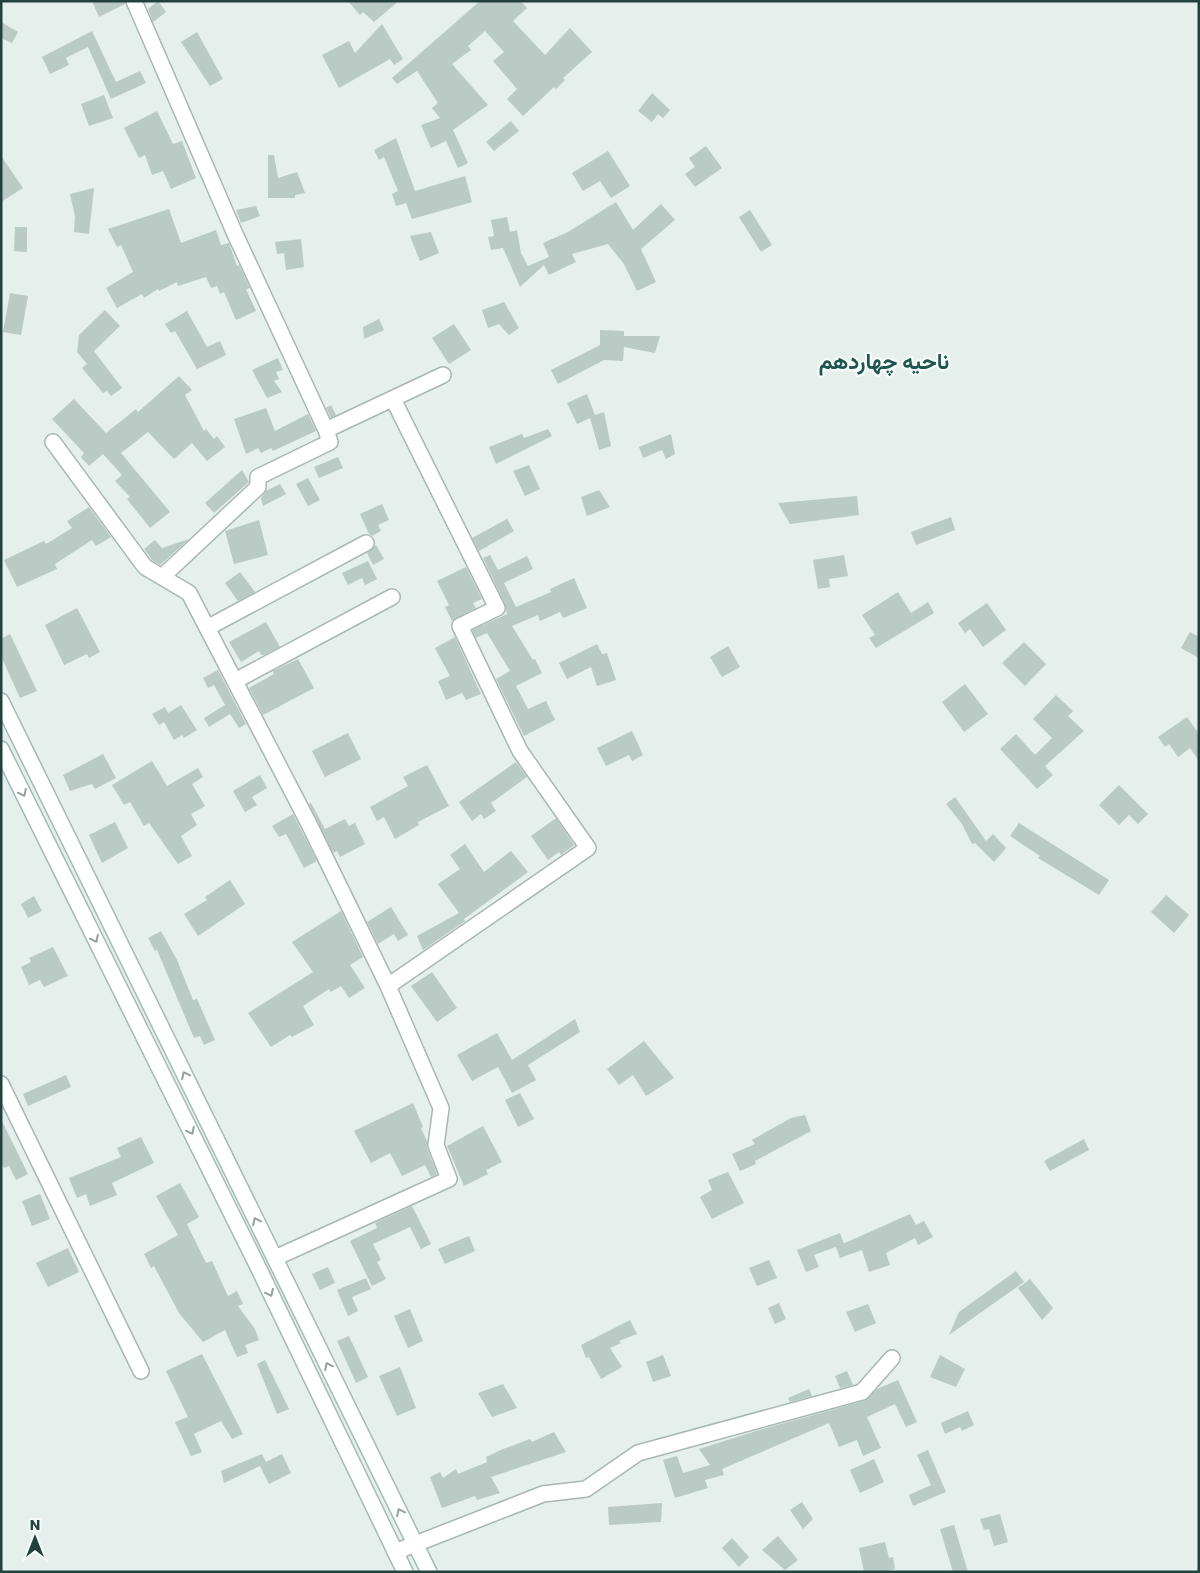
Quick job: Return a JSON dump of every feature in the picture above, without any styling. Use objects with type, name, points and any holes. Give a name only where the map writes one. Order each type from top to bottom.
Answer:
[{"type":"street","points":[[134,1],[235,234],[330,442],[258,477],[258,487],[163,576]]},
{"type":"street","points":[[326,430],[443,375]]},
{"type":"street","points":[[388,986],[588,848],[520,751],[460,626],[497,608],[392,399]]},
{"type":"street","points":[[53,442],[145,567],[189,593],[308,822],[388,986],[441,1108],[436,1145],[450,1179],[275,1258]]},
{"type":"street","points":[[207,628],[366,543]]},
{"type":"street","points":[[235,681],[392,597]]},
{"type":"street","points":[[1,701],[429,1572]]},
{"type":"street","points":[[2,754],[262,1276],[405,1572]]},
{"type":"street","points":[[1,1084],[141,1371]]},
{"type":"street","points":[[395,1552],[543,1494],[586,1488],[638,1453],[862,1392],[892,1358]]},
{"type":"building","points":[[92,1],[125,1],[125,4],[99,17]]},
{"type":"building","points":[[158,1],[166,12],[153,22],[148,9]]},
{"type":"building","points":[[348,1],[399,1],[374,22],[363,12],[360,15]]},
{"type":"building","points":[[480,1],[521,1],[527,8],[513,21],[545,55],[570,28],[592,52],[563,78],[565,80],[556,89],[554,87],[523,116],[507,99],[517,89],[493,61],[504,52],[485,31],[468,46],[471,50],[452,64],[488,105],[453,130],[468,163],[458,168],[446,141],[431,148],[421,125],[440,118],[432,108],[438,103],[417,71],[397,84],[392,78]]},
{"type":"building","points":[[1,22],[18,32],[12,43],[1,38]]},
{"type":"building","points":[[382,24],[403,59],[394,65],[390,59],[339,88],[322,55],[349,41],[355,53]]},
{"type":"building","points":[[92,31],[116,82],[140,71],[146,83],[111,99],[88,47],[66,58],[69,65],[50,74],[42,57]]},
{"type":"building","points":[[197,32],[223,79],[210,86],[181,42]]},
{"type":"building","points":[[652,93],[670,110],[663,118],[658,114],[652,122],[638,111]]},
{"type":"building","points":[[104,95],[113,118],[89,126],[81,104]]},
{"type":"building","points":[[157,111],[173,144],[182,141],[196,178],[171,189],[163,171],[152,175],[145,155],[139,158],[124,128]]},
{"type":"building","points":[[511,121],[519,131],[494,151],[486,142]]},
{"type":"building","points":[[396,138],[415,191],[465,176],[472,202],[412,219],[406,203],[396,206],[392,194],[398,191],[384,157],[379,160],[374,150]]},
{"type":"building","points":[[706,146],[722,168],[695,187],[685,174],[695,167],[689,158]]},
{"type":"building","points":[[608,151],[630,186],[611,198],[600,181],[583,191],[572,173]]},
{"type":"building","points":[[268,155],[274,155],[278,178],[297,172],[305,193],[295,195],[295,198],[268,198]]},
{"type":"building","points":[[1,156],[23,188],[1,202]]},
{"type":"building","points":[[94,188],[89,234],[74,232],[75,216],[70,194]]},
{"type":"building","points":[[616,202],[633,230],[661,204],[675,220],[641,249],[656,282],[637,291],[624,264],[608,244],[572,254],[576,262],[549,275],[544,265],[520,287],[503,248],[491,250],[488,237],[494,236],[491,220],[507,217],[510,232],[517,230],[521,253],[528,266],[549,257],[543,243],[568,232]]},
{"type":"building","points":[[256,206],[260,216],[241,223],[236,210]]},
{"type":"building","points":[[169,209],[181,243],[216,230],[221,245],[229,243],[237,266],[239,265],[250,288],[246,289],[256,311],[236,320],[224,292],[220,294],[217,286],[211,288],[206,277],[178,286],[177,282],[159,291],[158,289],[144,298],[142,294],[117,308],[106,288],[133,272],[121,245],[117,247],[108,229]]},
{"type":"building","points":[[750,210],[772,245],[761,252],[739,217]]},
{"type":"building","points":[[15,227],[27,227],[27,252],[14,251]]},
{"type":"building","points":[[431,232],[439,253],[420,261],[410,236]]},
{"type":"building","points":[[301,239],[304,267],[286,270],[284,253],[277,254],[275,242]]},
{"type":"building","points":[[10,293],[28,296],[21,335],[3,332]]},
{"type":"building","points":[[504,302],[519,328],[509,335],[499,324],[488,328],[482,310]]},
{"type":"building","points":[[105,310],[120,326],[94,351],[122,388],[111,396],[107,391],[103,393],[82,368],[87,364],[77,352],[79,335]]},
{"type":"building","points":[[187,311],[207,347],[220,341],[226,355],[197,369],[175,331],[171,333],[165,324]]},
{"type":"building","points":[[379,319],[384,330],[364,339],[363,327]]},
{"type":"building","points":[[454,324],[471,350],[449,364],[432,338]]},
{"type":"building","points":[[600,330],[624,331],[624,336],[660,336],[655,353],[624,347],[623,361],[604,360],[558,384],[551,370],[600,345]]},
{"type":"building","points":[[278,358],[283,370],[276,372],[279,379],[274,381],[282,392],[267,398],[252,370]]},
{"type":"building","points":[[179,376],[192,390],[185,395],[204,431],[206,429],[214,439],[217,436],[225,447],[207,461],[192,443],[174,459],[148,432],[121,453],[170,512],[150,528],[127,499],[130,497],[115,481],[122,475],[103,454],[89,466],[81,457],[84,453],[52,419],[74,399],[106,433],[136,409],[138,412]]},
{"type":"building","points":[[587,394],[595,415],[604,412],[611,446],[599,450],[590,418],[577,424],[567,403]]},
{"type":"building","points":[[331,405],[336,415],[331,418],[326,408]]},
{"type":"building","points":[[266,408],[275,431],[308,414],[316,431],[273,451],[271,448],[261,453],[258,448],[246,454],[234,419]]},
{"type":"building","points":[[548,429],[552,436],[496,464],[489,447],[522,434],[524,438]]},
{"type":"building","points":[[671,434],[675,454],[666,459],[662,450],[643,458],[639,447]]},
{"type":"building","points":[[338,457],[343,468],[319,478],[314,467]]},
{"type":"building","points":[[529,465],[540,489],[525,496],[513,471]]},
{"type":"building","points":[[242,470],[249,482],[214,513],[205,503]]},
{"type":"building","points":[[308,478],[320,500],[308,506],[296,484]]},
{"type":"building","points":[[280,484],[286,494],[263,506],[261,498],[266,491]]},
{"type":"building","points":[[599,490],[610,507],[587,516],[581,497]]},
{"type":"building","points":[[857,496],[859,515],[790,524],[778,503]]},
{"type":"building","points":[[382,504],[389,520],[378,525],[381,531],[372,536],[369,534],[360,514]]},
{"type":"building","points":[[89,507],[111,537],[96,546],[92,540],[55,564],[57,569],[17,587],[4,560],[44,541],[46,544],[72,528],[67,521]]},
{"type":"building","points":[[951,517],[955,530],[916,545],[911,532]]},
{"type":"building","points":[[507,519],[514,531],[479,551],[472,538]]},
{"type":"building","points":[[259,520],[268,555],[234,564],[225,531]]},
{"type":"building","points":[[189,539],[160,565],[153,561],[144,549],[155,540],[162,548]]},
{"type":"building","points":[[376,545],[384,559],[373,565],[367,553]]},
{"type":"building","points":[[490,555],[498,570],[527,556],[533,569],[504,583],[516,607],[551,592],[550,589],[574,578],[587,608],[563,618],[560,612],[540,621],[538,615],[512,626],[533,660],[535,659],[542,673],[516,686],[528,709],[546,701],[555,720],[524,736],[496,679],[510,671],[487,633],[476,638],[472,630],[507,614],[505,604],[483,558]]},
{"type":"building","points":[[844,555],[848,576],[829,579],[830,587],[818,589],[813,560]]},
{"type":"building","points":[[368,561],[377,579],[365,585],[362,578],[348,585],[342,573]]},
{"type":"building","points":[[466,567],[482,599],[473,603],[476,608],[452,621],[445,607],[449,605],[437,581]]},
{"type":"building","points":[[240,572],[255,592],[238,601],[225,583]]},
{"type":"building","points":[[898,592],[911,613],[928,602],[934,613],[876,648],[869,638],[875,635],[862,615]]},
{"type":"building","points":[[987,603],[1006,630],[983,647],[970,629],[965,633],[958,623]]},
{"type":"building","points":[[77,608],[100,652],[89,658],[87,654],[64,665],[45,625]]},
{"type":"building","points":[[266,622],[280,647],[264,655],[261,655],[259,651],[241,662],[229,642]]},
{"type":"building","points":[[1190,632],[1199,637],[1199,658],[1181,648]]},
{"type":"building","points":[[10,634],[37,691],[20,698],[1,656],[1,639]]},
{"type":"building","points":[[455,637],[481,694],[466,700],[462,693],[446,700],[438,681],[450,676],[435,648]]},
{"type":"building","points":[[1024,642],[1046,664],[1025,686],[1002,663]]},
{"type":"building","points":[[597,644],[602,654],[607,653],[616,680],[597,686],[591,667],[567,679],[559,663]]},
{"type":"building","points":[[728,646],[740,667],[722,677],[710,657]]},
{"type":"building","points":[[298,659],[314,688],[263,715],[249,688],[274,674],[273,671]]},
{"type":"building","points":[[218,670],[246,724],[239,728],[230,714],[209,727],[204,718],[225,705],[214,685],[208,688],[203,678]]},
{"type":"building","points":[[965,684],[988,714],[964,732],[942,702]]},
{"type":"building","points":[[1056,695],[1073,711],[1068,716],[1084,731],[1045,766],[1053,775],[1037,789],[1000,749],[1016,734],[1035,755],[1052,738],[1033,719]]},
{"type":"building","points":[[181,705],[197,730],[184,738],[182,735],[174,740],[164,722],[159,725],[152,714],[165,707],[168,713]]},
{"type":"building","points":[[1187,717],[1199,734],[1199,761],[1190,748],[1178,757],[1169,744],[1165,747],[1158,737]]},
{"type":"building","points":[[632,731],[643,755],[632,761],[629,755],[606,766],[597,748]]},
{"type":"building","points":[[348,733],[361,759],[325,777],[312,751]]},
{"type":"building","points":[[103,754],[116,778],[95,789],[92,784],[70,791],[63,775]]},
{"type":"building","points":[[152,761],[167,786],[198,768],[203,777],[192,784],[205,806],[191,814],[197,825],[181,836],[192,856],[178,864],[149,823],[144,826],[130,802],[124,805],[112,785]]},
{"type":"building","points":[[516,762],[527,777],[491,803],[496,811],[484,819],[481,814],[472,821],[459,802]]},
{"type":"building","points":[[427,765],[449,806],[418,822],[419,825],[395,839],[384,817],[377,821],[370,807],[408,786],[403,777]]},
{"type":"building","points":[[260,775],[267,788],[252,797],[257,805],[245,812],[233,791]]},
{"type":"building","points":[[1119,785],[1148,814],[1138,824],[1129,815],[1119,825],[1099,805]]},
{"type":"building","points":[[955,797],[986,841],[993,834],[1006,848],[994,862],[975,843],[972,844],[962,824],[946,804]]},
{"type":"building","points":[[311,803],[325,829],[345,819],[349,826],[355,823],[365,844],[340,857],[337,851],[333,853],[309,804]]},
{"type":"building","points":[[293,814],[317,861],[304,868],[286,834],[279,837],[272,826]]},
{"type":"building","points":[[556,818],[574,845],[561,855],[559,852],[548,860],[531,836]]},
{"type":"building","points":[[115,822],[128,848],[102,863],[89,835]]},
{"type":"building","points":[[1019,823],[1109,880],[1099,895],[1038,858],[1040,856],[1010,836]]},
{"type":"building","points":[[465,844],[484,872],[511,851],[528,872],[464,919],[465,921],[423,950],[417,936],[459,913],[438,884],[460,869],[450,855]]},
{"type":"building","points":[[230,880],[245,904],[198,936],[184,914],[207,900],[205,897]]},
{"type":"building","points":[[1166,895],[1189,915],[1174,933],[1151,912]]},
{"type":"building","points":[[34,896],[42,911],[28,918],[21,904]]},
{"type":"building","points":[[391,907],[408,935],[398,941],[394,934],[378,944],[367,922]]},
{"type":"building","points":[[341,911],[363,957],[350,965],[365,988],[349,998],[341,986],[331,992],[329,989],[303,1006],[314,1025],[292,1037],[290,1035],[271,1047],[248,1013],[313,972],[292,942]]},
{"type":"building","points":[[161,931],[177,960],[193,1000],[197,999],[215,1040],[204,1045],[200,1036],[194,1038],[157,950],[155,951],[148,938]]},
{"type":"building","points":[[53,947],[68,976],[44,987],[40,980],[29,985],[21,967],[31,962],[29,958]]},
{"type":"building","points":[[432,972],[457,1008],[437,1022],[411,986]]},
{"type":"building","points":[[575,1019],[580,1032],[528,1065],[536,1080],[512,1093],[498,1067],[472,1081],[457,1055],[497,1033],[512,1060]]},
{"type":"building","points":[[644,1041],[674,1078],[646,1096],[633,1075],[619,1085],[607,1069]]},
{"type":"building","points":[[66,1075],[71,1087],[28,1106],[23,1094]]},
{"type":"building","points":[[520,1093],[534,1119],[518,1127],[505,1100]]},
{"type":"building","points":[[413,1103],[423,1127],[421,1128],[437,1174],[431,1177],[425,1165],[402,1176],[390,1153],[371,1163],[354,1131]]},
{"type":"building","points":[[805,1115],[811,1131],[755,1161],[756,1164],[740,1171],[732,1154],[755,1144],[752,1140],[791,1118]]},
{"type":"building","points":[[1,1119],[28,1174],[16,1180],[9,1166],[4,1168],[1,1162]]},
{"type":"building","points":[[483,1126],[502,1162],[486,1170],[488,1174],[464,1186],[447,1146]]},
{"type":"building","points":[[141,1137],[154,1163],[112,1183],[117,1195],[90,1206],[86,1194],[77,1198],[69,1178],[121,1157],[117,1148]]},
{"type":"building","points":[[1084,1139],[1089,1150],[1050,1171],[1044,1161]]},
{"type":"building","points":[[728,1172],[744,1203],[712,1219],[700,1197],[712,1190],[708,1180]]},
{"type":"building","points":[[180,1183],[199,1217],[187,1224],[206,1263],[212,1261],[228,1296],[237,1291],[243,1304],[238,1306],[255,1329],[259,1340],[245,1345],[248,1353],[237,1357],[225,1330],[203,1342],[179,1313],[154,1266],[151,1268],[144,1254],[178,1235],[156,1196]]},
{"type":"building","points":[[40,1194],[50,1219],[32,1226],[22,1201]]},
{"type":"building","points":[[412,1206],[431,1244],[421,1249],[410,1227],[373,1244],[381,1260],[377,1262],[386,1279],[372,1286],[350,1241],[377,1228],[375,1223]]},
{"type":"building","points":[[910,1214],[916,1225],[924,1221],[933,1237],[918,1245],[915,1238],[886,1253],[890,1265],[869,1272],[862,1250],[840,1258],[836,1247]]},
{"type":"building","points":[[840,1233],[844,1244],[814,1255],[819,1267],[806,1272],[797,1250]]},
{"type":"building","points":[[469,1236],[475,1251],[445,1264],[438,1249]]},
{"type":"building","points":[[68,1248],[79,1272],[48,1287],[36,1263]]},
{"type":"building","points":[[769,1260],[777,1278],[757,1286],[749,1268]]},
{"type":"building","points":[[328,1267],[335,1283],[320,1290],[312,1274]]},
{"type":"building","points":[[1016,1271],[1024,1282],[949,1335],[959,1312]]},
{"type":"building","points":[[366,1278],[371,1289],[352,1297],[358,1311],[348,1316],[337,1290]]},
{"type":"building","points":[[1030,1279],[1053,1308],[1042,1320],[1018,1288]]},
{"type":"building","points":[[779,1303],[786,1319],[775,1324],[768,1308]]},
{"type":"building","points":[[868,1304],[876,1323],[855,1332],[846,1312]]},
{"type":"building","points":[[410,1309],[423,1341],[408,1348],[394,1316]]},
{"type":"building","points":[[630,1320],[637,1334],[619,1341],[621,1343],[610,1348],[622,1367],[601,1379],[589,1357],[586,1358],[581,1345]]},
{"type":"building","points":[[349,1336],[368,1377],[356,1383],[337,1341]]},
{"type":"building","points":[[202,1354],[243,1434],[232,1439],[221,1421],[194,1434],[202,1452],[191,1456],[175,1422],[188,1417],[166,1371]]},
{"type":"building","points":[[663,1355],[671,1376],[653,1382],[646,1362]]},
{"type":"building","points":[[940,1355],[965,1369],[956,1387],[930,1377]]},
{"type":"building","points":[[265,1360],[289,1409],[277,1414],[257,1364]]},
{"type":"building","points":[[400,1367],[416,1408],[397,1416],[379,1376]]},
{"type":"building","points":[[847,1371],[853,1385],[840,1388],[835,1376]]},
{"type":"building","points":[[898,1380],[917,1422],[906,1427],[895,1404],[867,1417],[881,1448],[863,1456],[857,1440],[839,1447],[829,1423],[722,1469],[724,1475],[705,1480],[708,1488],[675,1498],[663,1460],[677,1456],[683,1473],[710,1465],[699,1449],[864,1401],[877,1389]]},
{"type":"building","points":[[503,1384],[517,1408],[492,1417],[478,1393]]},
{"type":"building","points":[[809,1389],[812,1396],[790,1402],[788,1398]]},
{"type":"building","points":[[968,1411],[974,1425],[962,1431],[960,1427],[945,1434],[941,1423]]},
{"type":"building","points":[[554,1432],[566,1452],[491,1477],[500,1493],[477,1500],[475,1496],[442,1508],[430,1477],[440,1472],[443,1478],[456,1469],[458,1474],[487,1462],[486,1457],[503,1449],[530,1439],[532,1442]]},
{"type":"building","points":[[928,1450],[946,1492],[913,1506],[909,1495],[931,1485],[917,1455]]},
{"type":"building","points":[[262,1454],[266,1462],[282,1454],[291,1473],[269,1484],[260,1466],[224,1483],[221,1471]]},
{"type":"building","points":[[874,1459],[884,1482],[860,1493],[850,1470]]},
{"type":"building","points":[[802,1502],[813,1519],[803,1529],[790,1510]]},
{"type":"building","points":[[662,1503],[661,1522],[609,1525],[608,1507]]},
{"type":"building","points":[[1000,1514],[1008,1542],[994,1546],[989,1529],[984,1530],[980,1519]]},
{"type":"building","points":[[954,1525],[968,1572],[953,1572],[940,1529]]},
{"type":"building","points":[[778,1536],[798,1560],[785,1570],[762,1550]]},
{"type":"building","points":[[732,1538],[749,1557],[739,1567],[722,1548]]},
{"type":"building","points":[[885,1542],[889,1558],[893,1557],[895,1569],[882,1572],[864,1572],[859,1548]]},
{"type":"district","name":"ناحیه چهاردهم","points":[[884,361]]}]
